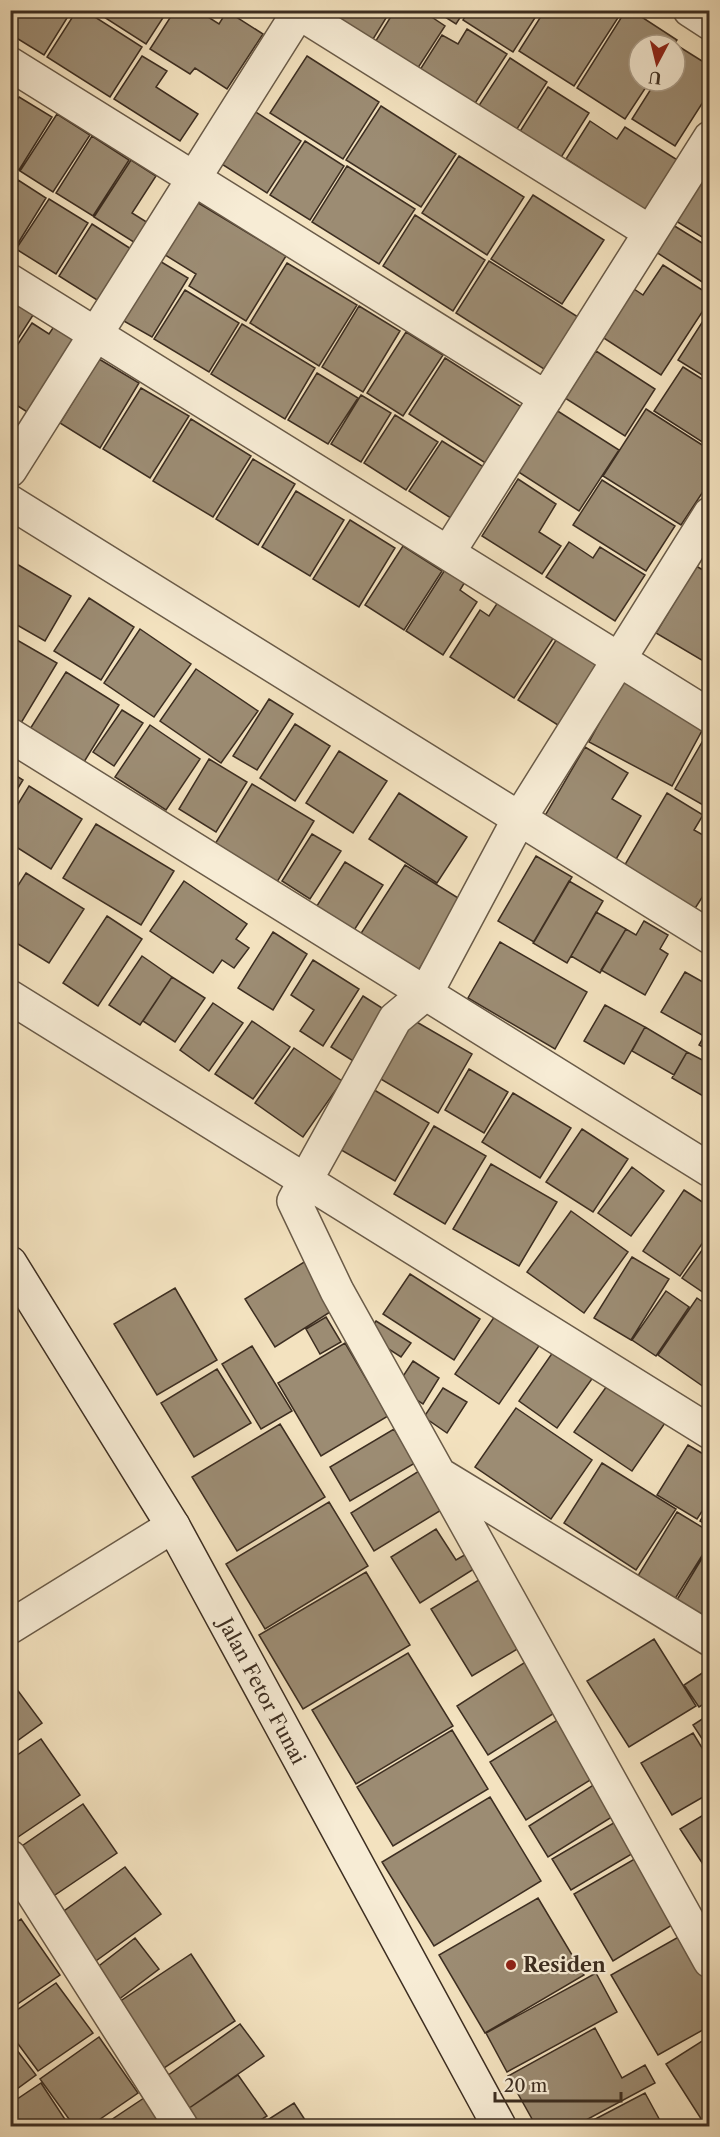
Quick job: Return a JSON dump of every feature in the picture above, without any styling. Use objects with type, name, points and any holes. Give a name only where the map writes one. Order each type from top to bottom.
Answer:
[{"type":"street","points":[[690,10],[710,23]]},
{"type":"street","points":[[10,470],[298,11],[650,232]]},
{"type":"street","points":[[10,64],[546,398]]},
{"type":"street","points":[[448,553],[710,138]]},
{"type":"street","points":[[10,281],[710,716]]},
{"type":"street","points":[[10,502],[710,937]]},
{"type":"street","points":[[710,514],[519,819],[426,993],[395,1019],[294,1201],[337,1291],[710,1961]]},
{"type":"street","points":[[10,735],[710,1170]]},
{"type":"street","points":[[10,997],[710,1432]]},
{"type":"street","name":"Jalan Fetor Funai","points":[[10,1263],[173,1526],[499,2127]]},
{"type":"street","points":[[441,1475],[710,1639]]},
{"type":"street","points":[[10,1627],[173,1526]]},
{"type":"street","points":[[10,1857],[181,2127]]},
{"type":"building","points":[[10,10],[72,10],[44,55],[10,34]]},
{"type":"building","points":[[77,10],[84,10],[142,47],[110,97],[47,57]]},
{"type":"building","points":[[93,10],[168,10],[146,44]]},
{"type":"building","points":[[175,10],[197,10],[219,24],[227,11],[263,34],[227,89],[195,68],[190,74],[150,49]]},
{"type":"building","points":[[324,10],[391,10],[370,44]]},
{"type":"building","points":[[395,10],[421,10],[445,26],[414,74],[372,47]]},
{"type":"building","points":[[434,10],[465,10],[456,24]]},
{"type":"building","points":[[469,10],[540,10],[513,52],[463,20]]},
{"type":"building","points":[[545,10],[623,10],[574,86],[519,51]]},
{"type":"building","points":[[626,10],[631,10],[666,33],[627,33],[627,93],[642,93],[625,119],[577,88]]},
{"type":"building","points":[[467,29],[507,54],[472,108],[418,73],[442,35],[458,44]]},
{"type":"building","points":[[687,52],[710,66],[710,91],[675,146],[632,119],[648,93],[687,93]]},
{"type":"building","points":[[142,56],[167,71],[156,87],[198,114],[180,141],[114,99]]},
{"type":"building","points":[[307,56],[379,102],[343,159],[270,113]]},
{"type":"building","points":[[510,58],[547,82],[515,132],[478,107]]},
{"type":"building","points":[[548,87],[589,113],[560,159],[519,133]]},
{"type":"building","points":[[19,97],[52,117],[19,170],[10,165],[10,110]]},
{"type":"building","points":[[381,106],[456,154],[421,207],[346,160]]},
{"type":"building","points":[[251,109],[301,141],[267,193],[217,161]]},
{"type":"building","points":[[57,114],[90,135],[53,192],[20,171]]},
{"type":"building","points":[[590,121],[617,139],[625,127],[679,161],[647,211],[566,159]]},
{"type":"building","points":[[92,136],[129,160],[93,216],[56,193]]},
{"type":"building","points":[[305,141],[344,166],[310,220],[270,195]]},
{"type":"building","points":[[459,156],[524,197],[487,255],[422,213]]},
{"type":"building","points":[[131,160],[156,176],[132,213],[153,226],[140,246],[94,217]]},
{"type":"building","points":[[347,166],[415,209],[379,264],[312,222]]},
{"type":"building","points":[[710,169],[710,242],[676,221]]},
{"type":"building","points":[[18,180],[46,198],[15,248],[10,246],[10,192]]},
{"type":"building","points":[[533,195],[604,240],[562,304],[491,259]]},
{"type":"building","points":[[49,199],[88,223],[56,274],[16,249]]},
{"type":"building","points":[[195,201],[286,256],[246,321],[189,286],[196,274],[162,253]]},
{"type":"building","points":[[415,215],[485,260],[453,311],[383,266]]},
{"type":"building","points":[[92,224],[139,254],[105,305],[59,276]]},
{"type":"building","points":[[673,225],[710,248],[710,287],[656,252]]},
{"type":"building","points":[[158,260],[188,278],[152,337],[122,320]]},
{"type":"building","points":[[489,261],[578,317],[544,369],[456,313]]},
{"type":"building","points":[[287,263],[357,305],[319,366],[250,323]]},
{"type":"building","points":[[663,265],[710,295],[710,300],[661,375],[596,333],[628,285],[643,295]]},
{"type":"building","points":[[185,290],[239,323],[209,372],[154,339]]},
{"type":"building","points":[[10,297],[35,312],[10,351]]},
{"type":"building","points":[[359,306],[400,331],[363,392],[322,367]]},
{"type":"building","points":[[710,310],[710,380],[678,360]]},
{"type":"building","points":[[32,323],[49,334],[55,325],[83,343],[35,417],[10,401],[10,356]]},
{"type":"building","points":[[242,324],[315,368],[285,419],[211,374]]},
{"type":"building","points":[[406,332],[443,355],[403,416],[367,393]]},
{"type":"building","points":[[596,351],[655,389],[625,436],[565,398]]},
{"type":"building","points":[[445,358],[523,408],[487,464],[409,414]]},
{"type":"building","points":[[99,359],[139,383],[100,448],[60,423]]},
{"type":"building","points":[[683,367],[710,384],[710,447],[654,411]]},
{"type":"building","points":[[317,373],[358,398],[328,444],[288,420]]},
{"type":"building","points":[[141,388],[189,416],[150,478],[103,449]]},
{"type":"building","points":[[361,395],[391,413],[361,462],[331,444]]},
{"type":"building","points":[[646,409],[710,450],[710,481],[681,525],[603,476]]},
{"type":"building","points":[[556,410],[619,450],[579,511],[517,471]]},
{"type":"building","points":[[395,415],[438,442],[406,490],[364,463]]},
{"type":"building","points":[[191,419],[251,456],[213,517],[153,481]]},
{"type":"building","points":[[442,441],[490,471],[457,522],[409,491]]},
{"type":"building","points":[[253,459],[295,484],[258,545],[216,519]]},
{"type":"building","points":[[518,479],[556,504],[539,532],[561,546],[542,574],[482,536]]},
{"type":"building","points":[[602,480],[675,526],[646,571],[573,525]]},
{"type":"building","points":[[296,491],[344,520],[310,576],[262,547]]},
{"type":"building","points":[[350,520],[395,548],[359,607],[313,579]]},
{"type":"building","points":[[569,542],[593,558],[600,547],[645,575],[615,621],[546,577]]},
{"type":"building","points":[[403,546],[442,571],[404,630],[365,605]]},
{"type":"building","points":[[10,560],[71,596],[45,641],[10,621]]},
{"type":"building","points":[[448,565],[468,577],[460,590],[477,602],[443,655],[406,631]]},
{"type":"building","points":[[696,566],[710,574],[710,665],[656,633]]},
{"type":"building","points":[[502,596],[558,631],[514,698],[450,657],[480,610],[489,616]]},
{"type":"building","points":[[89,598],[134,627],[101,680],[54,651]]},
{"type":"building","points":[[140,629],[191,664],[154,717],[104,683]]},
{"type":"building","points":[[10,636],[57,663],[21,723],[10,717]]},
{"type":"building","points":[[558,637],[601,665],[561,727],[518,700]]},
{"type":"building","points":[[196,669],[258,711],[221,763],[160,721]]},
{"type":"building","points":[[66,672],[119,705],[84,762],[30,729]]},
{"type":"building","points":[[622,681],[705,725],[672,786],[589,742]]},
{"type":"building","points":[[269,699],[293,714],[257,770],[233,756]]},
{"type":"building","points":[[122,710],[143,723],[114,766],[93,752]]},
{"type":"building","points":[[295,724],[330,746],[295,801],[260,778]]},
{"type":"building","points":[[150,725],[200,759],[166,810],[115,777]]},
{"type":"building","points":[[705,737],[710,740],[710,809],[675,789]]},
{"type":"building","points":[[585,747],[628,773],[612,799],[641,816],[615,861],[543,819]]},
{"type":"building","points":[[339,751],[387,781],[353,833],[306,803]]},
{"type":"building","points":[[209,759],[247,782],[216,832],[179,809]]},
{"type":"building","points":[[10,772],[23,780],[10,801]]},
{"type":"building","points":[[252,784],[314,821],[277,882],[215,844]]},
{"type":"building","points":[[29,786],[82,819],[51,869],[10,843],[10,817]]},
{"type":"building","points":[[399,793],[467,837],[437,883],[369,839]]},
{"type":"building","points":[[667,793],[703,815],[694,830],[710,839],[710,885],[694,910],[623,868]]},
{"type":"building","points":[[96,824],[174,871],[141,925],[63,878]]},
{"type":"building","points":[[312,834],[341,851],[310,899],[282,881]]},
{"type":"building","points":[[536,856],[572,877],[534,942],[498,921]]},
{"type":"building","points":[[345,862],[383,885],[351,935],[313,912]]},
{"type":"building","points":[[405,865],[463,901],[416,974],[358,938]]},
{"type":"building","points":[[26,873],[84,909],[49,963],[10,939],[10,898]]},
{"type":"building","points":[[184,881],[247,924],[236,939],[249,948],[234,968],[222,960],[213,973],[150,931]]},
{"type":"building","points":[[569,881],[603,901],[567,963],[533,943]]},
{"type":"building","points":[[710,900],[710,921],[700,916]]},
{"type":"building","points":[[596,912],[626,929],[600,973],[571,956]]},
{"type":"building","points":[[107,916],[142,939],[98,1006],[63,983]]},
{"type":"building","points":[[644,921],[668,935],[660,949],[668,954],[645,995],[601,970],[626,929],[636,935]]},
{"type":"building","points":[[273,932],[307,954],[273,1010],[238,988]]},
{"type":"building","points":[[500,942],[587,992],[555,1049],[468,998]]},
{"type":"building","points":[[142,956],[172,977],[140,1025],[109,1005]]},
{"type":"building","points":[[313,960],[359,989],[323,1046],[300,1031],[314,1010],[291,995]]},
{"type":"building","points":[[685,972],[710,986],[710,1022],[702,1035],[661,1012]]},
{"type":"building","points":[[172,977],[205,998],[175,1042],[143,1021]]},
{"type":"building","points":[[363,996],[390,1013],[358,1064],[331,1047]]},
{"type":"building","points":[[213,1003],[243,1023],[209,1071],[180,1050]]},
{"type":"building","points":[[605,1005],[645,1027],[624,1064],[584,1041]]},
{"type":"building","points":[[408,1017],[472,1054],[438,1113],[374,1075]]},
{"type":"building","points":[[252,1021],[290,1047],[253,1099],[215,1074]]},
{"type":"building","points":[[710,1026],[710,1051],[699,1045]]},
{"type":"building","points":[[645,1027],[687,1052],[674,1075],[632,1051]]},
{"type":"building","points":[[294,1048],[342,1081],[303,1137],[255,1103]]},
{"type":"building","points":[[687,1052],[710,1064],[710,1100],[672,1078]]},
{"type":"building","points":[[469,1069],[508,1092],[484,1133],[445,1110]]},
{"type":"building","points":[[371,1088],[429,1123],[395,1181],[336,1147]]},
{"type":"building","points":[[513,1093],[571,1128],[540,1178],[482,1142]]},
{"type":"building","points":[[434,1126],[486,1156],[445,1224],[394,1194]]},
{"type":"building","points":[[582,1129],[628,1159],[593,1212],[546,1182]]},
{"type":"building","points":[[491,1164],[557,1202],[519,1266],[453,1229]]},
{"type":"building","points":[[632,1167],[664,1191],[631,1236],[598,1213]]},
{"type":"building","points":[[684,1190],[710,1207],[710,1232],[680,1276],[643,1251]]},
{"type":"building","points":[[571,1211],[628,1252],[584,1313],[527,1272]]},
{"type":"building","points":[[710,1239],[710,1297],[682,1278]]},
{"type":"building","points":[[632,1257],[669,1279],[631,1340],[594,1318]]},
{"type":"building","points":[[309,1259],[338,1307],[275,1347],[245,1299]]},
{"type":"building","points":[[410,1274],[480,1319],[454,1360],[383,1314]]},
{"type":"building","points":[[175,1288],[217,1360],[157,1395],[114,1324]]},
{"type":"building","points":[[666,1291],[689,1307],[656,1356],[632,1340]]},
{"type":"building","points":[[697,1298],[710,1307],[710,1379],[704,1387],[658,1355]]},
{"type":"building","points":[[497,1313],[541,1343],[499,1404],[455,1374]]},
{"type":"building","points":[[326,1317],[341,1342],[320,1354],[306,1329]]},
{"type":"building","points":[[376,1321],[411,1343],[401,1357],[367,1335]]},
{"type":"building","points":[[560,1342],[599,1369],[557,1428],[519,1401]]},
{"type":"building","points":[[345,1343],[388,1416],[321,1456],[278,1383]]},
{"type":"building","points":[[252,1346],[292,1411],[261,1429],[222,1364]]},
{"type":"building","points":[[413,1361],[439,1378],[423,1404],[396,1387]]},
{"type":"building","points":[[217,1369],[251,1423],[194,1457],[161,1403]]},
{"type":"building","points":[[609,1383],[665,1423],[632,1471],[574,1432]]},
{"type":"building","points":[[443,1388],[467,1402],[447,1433],[424,1417]]},
{"type":"building","points":[[516,1408],[592,1460],[551,1519],[475,1467]]},
{"type":"building","points":[[280,1424],[325,1497],[237,1551],[192,1477]]},
{"type":"building","points":[[394,1429],[415,1463],[350,1501],[330,1467]]},
{"type":"building","points":[[688,1445],[710,1458],[710,1499],[697,1519],[657,1495]]},
{"type":"building","points":[[602,1463],[676,1509],[636,1570],[564,1523]]},
{"type":"building","points":[[419,1471],[443,1509],[374,1551],[351,1513]]},
{"type":"building","points":[[329,1502],[368,1566],[265,1629],[226,1564]]},
{"type":"building","points":[[710,1505],[710,1527],[700,1521]]},
{"type":"building","points":[[677,1512],[710,1532],[710,1543],[673,1602],[636,1579]]},
{"type":"building","points":[[436,1529],[456,1560],[468,1553],[477,1567],[420,1603],[391,1557]]},
{"type":"building","points":[[710,1545],[710,1623],[675,1603]]},
{"type":"building","points":[[366,1572],[410,1645],[303,1709],[259,1635]]},
{"type":"building","points":[[482,1578],[524,1645],[472,1676],[431,1609]]},
{"type":"building","points":[[654,1639],[696,1706],[629,1747],[587,1681]]},
{"type":"building","points":[[408,1653],[453,1726],[356,1784],[312,1710]]},
{"type":"building","points":[[527,1661],[559,1710],[488,1755],[457,1706]]},
{"type":"building","points":[[710,1668],[710,1700],[699,1707],[684,1685]]},
{"type":"building","points":[[10,1680],[42,1723],[10,1746]]},
{"type":"building","points":[[710,1714],[710,1751],[693,1725]]},
{"type":"building","points":[[559,1719],[595,1777],[526,1820],[490,1762]]},
{"type":"building","points":[[452,1730],[488,1789],[393,1846],[357,1787]]},
{"type":"building","points":[[693,1733],[710,1761],[710,1793],[672,1815],[641,1763]]},
{"type":"building","points":[[41,1739],[80,1795],[18,1837],[10,1826],[10,1760]]},
{"type":"building","points":[[595,1784],[615,1815],[548,1857],[529,1826]]},
{"type":"building","points":[[490,1797],[541,1881],[434,1946],[382,1862]]},
{"type":"building","points":[[83,1804],[117,1853],[52,1897],[19,1848]]},
{"type":"building","points":[[710,1811],[710,1875],[680,1829]]},
{"type":"building","points":[[617,1821],[635,1852],[571,1890],[552,1859]]},
{"type":"building","points":[[638,1857],[677,1922],[613,1961],[574,1894]]},
{"type":"building","points":[[125,1867],[161,1914],[93,1963],[57,1916]]},
{"type":"building","name":"Residen","points":[[538,1898],[584,1975],[485,2033],[439,1955]]},
{"type":"building","points":[[21,1919],[60,1975],[10,2009],[10,1927]]},
{"type":"building","points":[[682,1935],[710,1982],[710,2026],[658,2055],[611,1975]]},
{"type":"building","points":[[135,1938],[159,1969],[118,2000],[95,1969]]},
{"type":"building","points":[[191,1954],[235,2021],[158,2072],[113,2006]]},
{"type":"building","points":[[596,1973],[617,2012],[507,2072],[486,2033]]},
{"type":"building","points":[[56,1983],[93,2033],[38,2071],[10,2033],[10,2015]]},
{"type":"building","points":[[240,2024],[264,2056],[182,2113],[160,2081]]},
{"type":"building","points":[[595,2028],[622,2078],[645,2065],[655,2083],[575,2126],[536,2126],[508,2076]]},
{"type":"building","points":[[710,2036],[710,2122],[705,2125],[666,2064]]},
{"type":"building","points":[[99,2037],[138,2093],[90,2126],[74,2126],[40,2079]]},
{"type":"building","points":[[10,2041],[36,2075],[10,2094]]},
{"type":"building","points":[[238,2075],[267,2116],[251,2126],[192,2126],[182,2113]]},
{"type":"building","points":[[41,2083],[68,2124],[64,2126],[10,2126],[10,2104]]},
{"type":"building","points":[[645,2093],[663,2126],[582,2126]]},
{"type":"building","points":[[144,2098],[163,2126],[102,2126]]},
{"type":"building","points":[[294,2103],[309,2126],[258,2126]]},
{"type":"place","name":"Residen","points":[[511,1965]]}]
